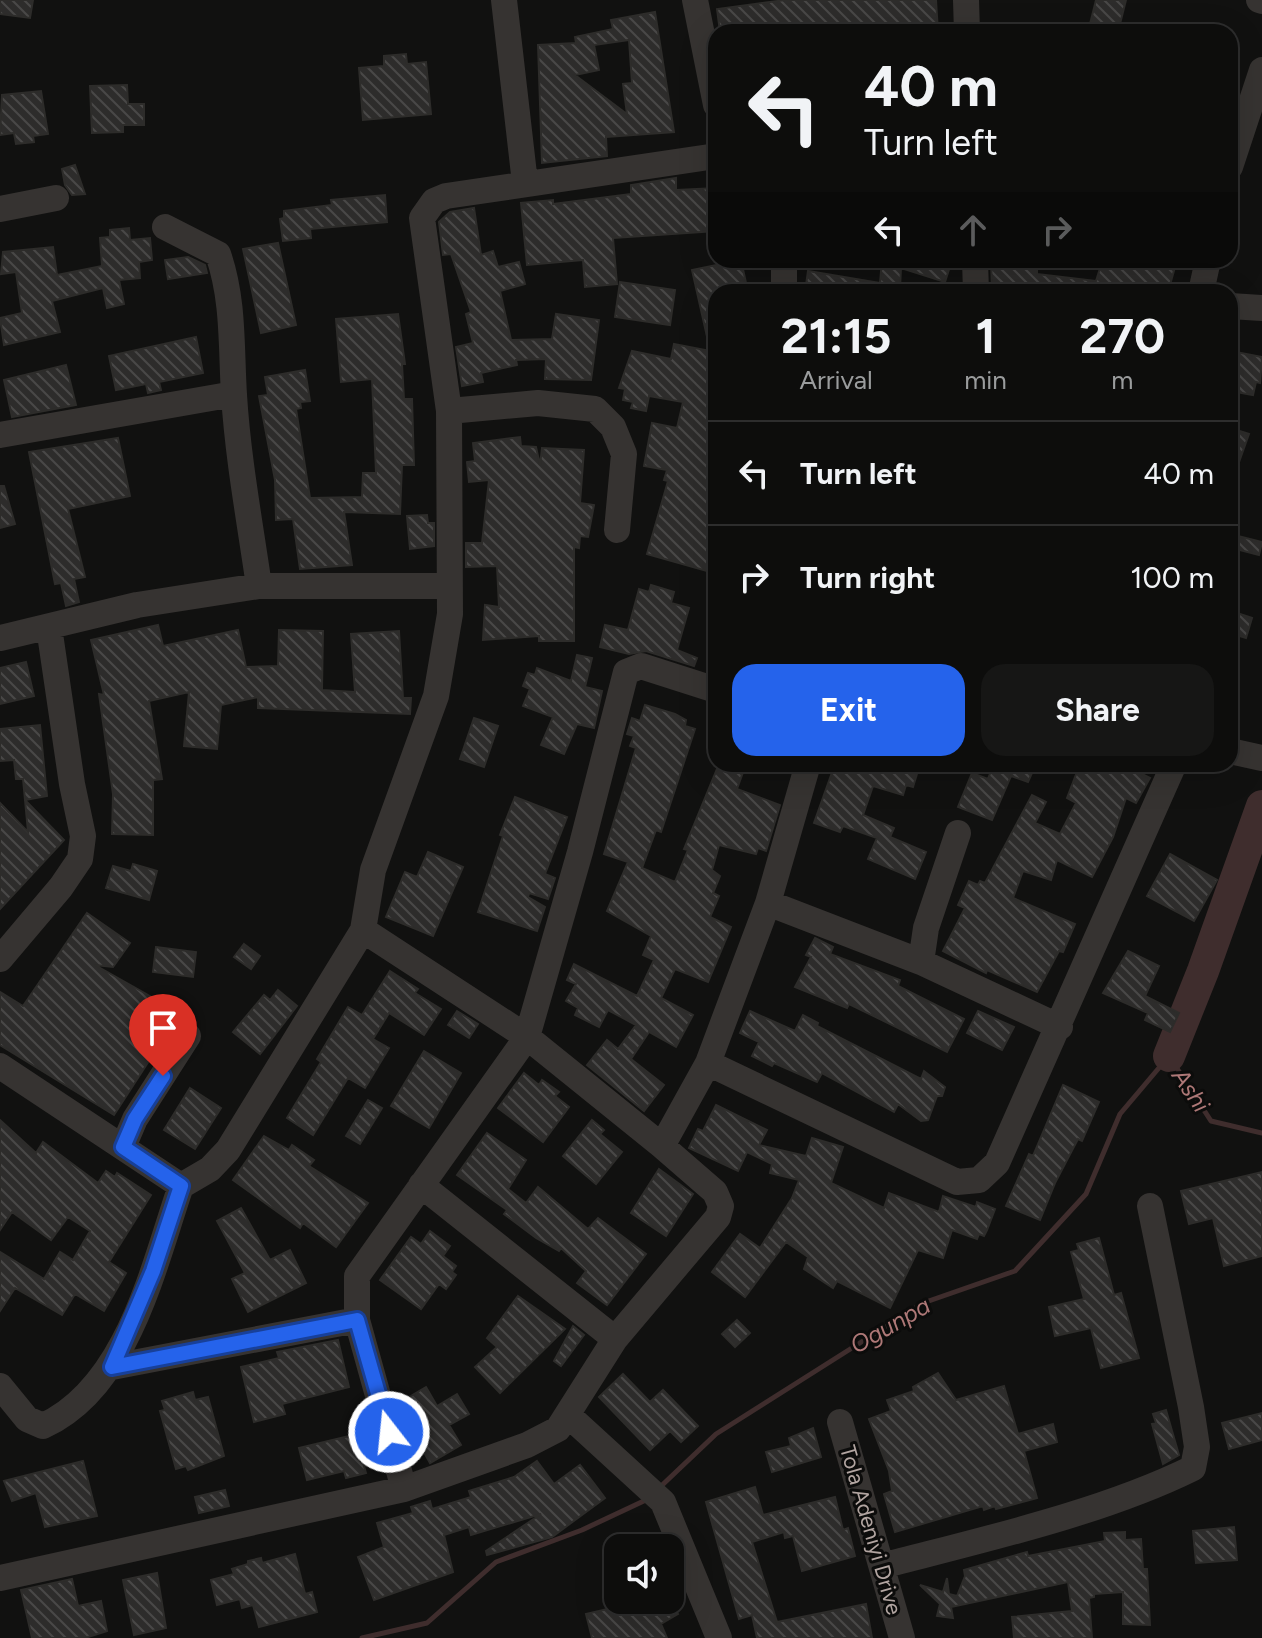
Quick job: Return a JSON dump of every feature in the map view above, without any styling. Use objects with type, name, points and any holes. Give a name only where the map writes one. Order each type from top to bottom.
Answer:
[{"type":"street","points":[[504,0],[525,183]]},
{"type":"street","points":[[695,0],[708,65]]},
{"type":"street","points":[[966,0],[967,24]]},
{"type":"street","points":[[1238,143],[1262,70]]},
{"type":"street","points":[[0,1386],[27,1419],[43,1426],[77,1404],[112,1367],[153,1271],[181,1186],[210,1169],[228,1150],[363,930],[373,870],[436,696],[448,635],[449,411],[422,218],[434,201],[446,196],[708,157]]},
{"type":"street","points":[[0,209],[56,198]]},
{"type":"street","points":[[165,227],[218,254],[233,331],[234,394],[259,586]]},
{"type":"street","points":[[1238,306],[1262,308]]},
{"type":"street","points":[[0,435],[234,394]]},
{"type":"street","points":[[449,411],[538,403],[595,409],[613,427],[624,454],[617,530]]},
{"type":"street","points":[[0,638],[137,605],[259,586],[447,586]]},
{"type":"street","points":[[0,959],[61,887],[80,859],[83,836],[49,627]]},
{"type":"street","points":[[404,1489],[357,1320],[355,1289],[363,1262],[527,1037],[580,852],[626,672],[641,666],[708,687]]},
{"type":"street","points":[[1238,753],[1262,758]]},
{"type":"street","points":[[662,1146],[708,1063],[768,903],[806,772]]},
{"type":"street","points":[[708,1063],[957,1182],[979,1180],[997,1163],[1060,1027],[1123,873],[1170,772]]},
{"type":"street","points":[[921,962],[926,928],[958,833]]},
{"type":"street","points":[[768,903],[921,962],[1060,1027]]},
{"type":"street","points":[[0,1578],[404,1489],[527,1445],[558,1429],[615,1339],[718,1217],[721,1206],[715,1192],[662,1146],[527,1037],[363,930]]},
{"type":"street","points":[[123,1147],[135,1119],[188,1036]]},
{"type":"street","points":[[0,1066],[181,1186]]},
{"type":"street","points":[[421,1185],[615,1339]]},
{"type":"street","points":[[882,1566],[1011,1532],[1155,1486],[1193,1468],[1197,1447],[1193,1420],[1150,1206]]},
{"type":"street","points":[[112,1367],[357,1320]]},
{"type":"street","points":[[568,1415],[656,1495],[719,1638]]},
{"type":"street","name":"Tola Adeniyi Drive","points":[[840,1422],[902,1638]]},
{"type":"building","points":[[0,0],[33,0],[30,18],[0,14]]},
{"type":"building","points":[[785,0],[936,0],[938,24],[719,24],[717,9]]},
{"type":"building","points":[[1096,0],[1126,0],[1120,24],[1090,24]]},
{"type":"building","points":[[655,12],[674,132],[606,137],[607,156],[542,163],[538,45],[576,43],[575,37],[613,29],[611,20]],"holes":[[[629,40],[632,83],[623,84],[627,114],[575,75],[599,70],[594,45]]]},
{"type":"building","points":[[406,54],[407,64],[426,62],[431,114],[363,120],[359,68],[384,66],[384,56]]},
{"type":"building","points":[[127,85],[128,104],[144,104],[144,125],[123,125],[123,132],[92,133],[90,86]]},
{"type":"building","points":[[41,91],[48,134],[33,136],[34,142],[16,144],[14,133],[0,135],[2,95]]},
{"type":"building","points":[[75,165],[85,194],[72,195],[65,185],[62,169]]},
{"type":"building","points":[[676,178],[676,190],[708,188],[708,232],[613,238],[617,284],[585,287],[583,260],[527,265],[521,203],[553,200],[553,204],[631,194],[631,185]]},
{"type":"building","points":[[385,195],[387,222],[310,229],[311,238],[283,241],[280,219],[284,218],[284,211],[332,205],[331,200]]},
{"type":"building","points":[[474,208],[481,255],[493,251],[498,267],[519,262],[525,284],[500,291],[511,340],[552,339],[556,314],[599,320],[591,380],[545,379],[546,359],[516,360],[517,365],[481,373],[483,382],[462,386],[456,347],[473,343],[466,314],[471,312],[451,254],[443,255],[439,222],[450,212]]},
{"type":"building","points":[[129,228],[130,240],[150,238],[152,260],[139,262],[140,278],[119,280],[124,304],[107,308],[103,288],[52,301],[60,332],[4,345],[0,318],[22,313],[16,272],[1,274],[3,252],[53,247],[57,275],[102,266],[100,238],[110,237],[110,230]]},
{"type":"building","points":[[278,243],[296,325],[261,333],[243,249]]},
{"type":"building","points":[[188,257],[205,265],[207,273],[168,279],[165,260]]},
{"type":"building","points":[[708,267],[743,268],[746,284],[708,284],[708,341],[692,270]]},
{"type":"building","points":[[881,268],[901,268],[900,284],[806,284],[808,271],[880,283]]},
{"type":"building","points":[[901,268],[949,268],[945,282]]},
{"type":"building","points":[[991,268],[1037,268],[1037,274],[1096,281],[1100,268],[1175,268],[1170,284],[992,284]]},
{"type":"building","points":[[620,282],[675,290],[670,325],[615,317]]},
{"type":"building","points":[[398,314],[405,364],[402,364],[404,399],[412,399],[414,465],[402,465],[400,514],[344,512],[352,565],[300,569],[293,519],[276,520],[275,480],[259,396],[268,395],[265,377],[305,370],[310,401],[300,402],[301,408],[296,409],[310,498],[362,497],[363,473],[376,473],[372,379],[341,382],[336,319]]},
{"type":"building","points":[[196,337],[203,373],[159,382],[161,390],[148,393],[146,384],[116,390],[109,356]]},
{"type":"building","points":[[674,344],[708,350],[707,571],[647,554],[668,481],[664,480],[667,470],[644,466],[652,423],[677,428],[683,402],[649,396],[646,411],[631,408],[633,402],[623,400],[625,389],[619,388],[632,351],[671,359]]},
{"type":"building","points":[[1238,352],[1262,357],[1260,383],[1256,382],[1253,395],[1238,392]]},
{"type":"building","points":[[66,365],[76,405],[12,417],[4,380]]},
{"type":"building","points":[[1238,431],[1249,434],[1238,465]]},
{"type":"building","points":[[520,437],[521,446],[536,447],[540,465],[542,448],[584,450],[580,503],[594,505],[588,537],[580,536],[579,548],[574,547],[574,641],[539,641],[539,636],[483,640],[485,605],[499,607],[497,566],[466,567],[466,543],[482,543],[489,480],[469,482],[467,462],[475,461],[473,443]]},
{"type":"building","points":[[118,438],[130,496],[68,509],[85,577],[74,579],[79,602],[66,606],[61,583],[55,584],[29,452]]},
{"type":"building","points":[[0,486],[4,486],[15,524],[0,528]]},
{"type":"building","points":[[427,515],[428,523],[434,523],[434,546],[410,549],[407,516]]},
{"type":"building","points":[[1238,536],[1262,542],[1259,555],[1238,550]]},
{"type":"building","points":[[651,585],[674,592],[671,603],[689,608],[677,650],[697,658],[694,666],[646,651],[629,654],[600,647],[605,625],[628,630],[639,589],[649,592]]},
{"type":"building","points":[[1238,613],[1252,618],[1246,638],[1238,636]]},
{"type":"building","points":[[158,625],[163,646],[238,630],[246,667],[278,666],[279,630],[323,631],[322,690],[355,692],[351,634],[399,631],[403,698],[411,698],[410,714],[258,708],[258,697],[221,705],[217,749],[184,746],[189,692],[149,701],[162,779],[153,780],[153,835],[112,834],[113,794],[99,694],[104,695],[91,640]]},
{"type":"building","points":[[577,655],[592,658],[585,687],[602,691],[594,728],[577,724],[564,754],[541,745],[553,717],[523,706],[530,689],[523,686],[528,673],[535,675],[537,668],[571,681]]},
{"type":"building","points":[[26,662],[34,696],[0,704],[0,668]]},
{"type":"building","points":[[645,705],[675,714],[686,720],[685,726],[695,729],[661,832],[656,830],[642,868],[675,882],[688,850],[684,849],[716,772],[743,772],[737,789],[780,805],[766,851],[758,848],[756,854],[719,845],[712,870],[720,876],[713,893],[719,896],[710,917],[731,927],[708,982],[675,969],[661,998],[693,1015],[676,1047],[649,1032],[631,1059],[664,1085],[644,1111],[587,1065],[607,1040],[618,1049],[636,1025],[608,1010],[599,1027],[575,1015],[578,1008],[566,1001],[576,984],[567,980],[574,964],[637,996],[654,960],[643,955],[651,936],[607,911],[628,862],[604,854],[636,748],[630,746],[634,736],[627,734],[632,718],[640,721]]},
{"type":"building","points":[[474,718],[498,726],[484,767],[460,759]]},
{"type":"building","points":[[40,725],[47,796],[25,800],[23,779],[16,779],[14,760],[0,761],[0,729]]},
{"type":"building","points":[[832,772],[918,772],[913,787],[906,785],[903,795],[873,786],[863,815],[894,828],[890,837],[926,852],[915,879],[868,859],[877,838],[843,826],[840,832],[814,823]]},
{"type":"building","points":[[991,772],[1032,772],[1028,782],[1011,776],[992,820],[958,807],[972,773],[988,779]]},
{"type":"building","points":[[1077,772],[1138,772],[1150,778],[1136,803],[1126,798],[1113,837],[1092,877],[1057,860],[1051,880],[1023,871],[1013,898],[1075,924],[1063,952],[1059,951],[1037,992],[987,970],[986,973],[943,951],[965,908],[958,905],[969,881],[978,885],[980,881],[985,883],[1032,795],[1046,802],[1035,823],[1060,834],[1076,803],[1067,798]]},
{"type":"building","points":[[515,797],[567,817],[545,874],[555,878],[548,899],[529,893],[528,897],[545,907],[537,931],[478,912],[503,836],[500,835]]},
{"type":"building","points":[[25,800],[64,840],[0,909],[0,803],[28,832]]},
{"type":"building","points":[[428,852],[463,867],[433,936],[386,917],[405,872],[417,877]]},
{"type":"building","points":[[1170,854],[1217,880],[1194,921],[1147,896]]},
{"type":"building","points":[[133,864],[157,871],[149,900],[106,888],[113,866],[131,871]]},
{"type":"building","points":[[87,913],[130,943],[113,967],[95,965],[180,1013],[114,1115],[0,1045],[0,992],[23,1006]]},
{"type":"building","points":[[815,938],[833,947],[830,954],[900,980],[898,986],[964,1019],[947,1052],[849,1004],[847,1008],[795,987],[811,957],[806,955]]},
{"type":"building","points":[[244,944],[260,956],[251,969],[234,957]]},
{"type":"building","points":[[156,947],[196,952],[193,977],[153,972]]},
{"type":"building","points":[[1128,951],[1159,966],[1145,996],[1179,1013],[1170,1032],[1145,1020],[1148,1013],[1103,993]]},
{"type":"building","points":[[390,971],[418,989],[415,993],[441,1009],[424,1035],[389,1013],[373,1039],[389,1048],[365,1088],[348,1078],[313,1135],[287,1118],[321,1062],[317,1059],[348,1007],[362,1015]]},
{"type":"building","points":[[278,990],[297,1006],[260,1054],[233,1032],[264,995],[270,1000]]},
{"type":"building","points":[[457,1011],[478,1024],[469,1038],[448,1025]]},
{"type":"building","points":[[750,1011],[795,1031],[803,1015],[818,1023],[817,1026],[921,1079],[924,1071],[945,1087],[942,1096],[937,1096],[928,1120],[921,1121],[898,1104],[894,1112],[822,1073],[817,1082],[774,1063],[772,1066],[752,1056],[759,1042],[740,1033]]},
{"type":"building","points":[[978,1011],[1014,1027],[1002,1050],[967,1033]]},
{"type":"building","points":[[424,1051],[461,1073],[429,1128],[391,1106]]},
{"type":"building","points":[[524,1073],[539,1085],[542,1080],[559,1092],[555,1096],[569,1107],[543,1142],[498,1108]]},
{"type":"building","points":[[1063,1085],[1099,1102],[1082,1141],[1078,1139],[1055,1183],[1040,1220],[1006,1206],[1029,1154],[1033,1156]]},
{"type":"building","points":[[190,1088],[221,1108],[195,1149],[164,1130]]},
{"type":"building","points":[[368,1100],[382,1108],[360,1144],[346,1136]]},
{"type":"building","points":[[716,1105],[767,1130],[759,1145],[806,1156],[812,1138],[843,1147],[831,1183],[884,1208],[889,1193],[939,1212],[943,1196],[976,1207],[977,1202],[995,1209],[987,1230],[984,1236],[979,1234],[977,1239],[952,1230],[943,1258],[918,1250],[890,1308],[837,1281],[833,1288],[804,1269],[808,1257],[786,1242],[745,1297],[712,1272],[740,1234],[760,1248],[792,1198],[799,1180],[770,1173],[772,1164],[747,1152],[738,1171],[689,1148],[698,1129],[703,1131]]},
{"type":"building","points":[[0,1120],[36,1153],[43,1142],[98,1183],[106,1171],[115,1177],[117,1173],[151,1195],[109,1262],[126,1273],[104,1311],[75,1294],[62,1315],[15,1288],[0,1311],[0,1252],[44,1279],[60,1252],[73,1260],[90,1231],[68,1217],[51,1240],[12,1212],[0,1230]]},
{"type":"building","points":[[592,1120],[604,1130],[600,1134],[622,1152],[596,1184],[563,1156]]},
{"type":"building","points":[[487,1133],[526,1160],[508,1189],[526,1203],[538,1187],[588,1229],[598,1218],[646,1254],[607,1305],[577,1283],[586,1271],[561,1248],[559,1251],[536,1238],[504,1214],[507,1210],[457,1175]]},
{"type":"building","points":[[264,1136],[289,1150],[292,1145],[314,1160],[309,1166],[368,1203],[336,1247],[303,1223],[300,1228],[233,1180]]},
{"type":"building","points":[[659,1169],[693,1194],[666,1236],[631,1213]]},
{"type":"building","points":[[1262,1172],[1262,1256],[1224,1266],[1213,1218],[1189,1224],[1181,1191]]},
{"type":"building","points":[[241,1208],[270,1260],[290,1250],[306,1283],[248,1312],[232,1279],[245,1273],[217,1221]]},
{"type":"building","points":[[430,1231],[450,1246],[443,1256],[456,1266],[452,1272],[456,1275],[446,1289],[439,1284],[421,1309],[380,1280],[411,1237],[421,1244]]},
{"type":"building","points":[[1099,1238],[1114,1295],[1121,1293],[1139,1358],[1101,1368],[1091,1328],[1055,1336],[1049,1307],[1084,1299],[1071,1252],[1079,1250],[1077,1244]]},
{"type":"building","points":[[518,1296],[565,1329],[500,1393],[475,1367],[497,1347],[487,1338]]},
{"type":"building","points":[[737,1320],[750,1333],[735,1347],[722,1334]]},
{"type":"building","points":[[573,1326],[584,1335],[561,1366],[554,1361]]},
{"type":"building","points":[[338,1340],[349,1387],[282,1404],[285,1414],[254,1422],[241,1367],[279,1358],[277,1352]]},
{"type":"building","points":[[938,1373],[956,1400],[1004,1386],[1018,1434],[1053,1424],[1057,1442],[1024,1451],[1037,1498],[996,1509],[995,1506],[984,1510],[983,1506],[895,1532],[884,1494],[892,1491],[889,1471],[869,1419],[891,1411],[887,1400],[914,1391],[913,1387]]},
{"type":"building","points":[[623,1374],[650,1402],[663,1390],[698,1426],[681,1442],[670,1431],[650,1450],[599,1397]]},
{"type":"building","points":[[426,1387],[437,1406],[457,1394],[469,1414],[449,1425],[461,1445],[430,1463],[397,1404]]},
{"type":"building","points":[[193,1392],[195,1400],[208,1397],[224,1456],[188,1470],[186,1466],[176,1469],[160,1411],[165,1410],[162,1401]]},
{"type":"building","points":[[1166,1410],[1179,1455],[1163,1464],[1152,1424],[1156,1423],[1153,1414]]},
{"type":"building","points":[[1262,1413],[1262,1440],[1229,1449],[1222,1423]]},
{"type":"building","points":[[813,1428],[821,1457],[772,1472],[766,1452],[791,1446],[789,1438]]},
{"type":"building","points":[[366,1432],[374,1464],[364,1466],[366,1473],[346,1478],[344,1471],[307,1480],[299,1448]]},
{"type":"building","points":[[83,1461],[97,1516],[45,1527],[36,1493],[12,1501],[4,1481]]},
{"type":"building","points":[[537,1461],[554,1484],[580,1465],[605,1498],[552,1537],[487,1555],[486,1551],[541,1514],[471,1535],[469,1527],[444,1535],[453,1572],[374,1600],[358,1557],[384,1547],[377,1523],[413,1513],[411,1507],[430,1501],[432,1509],[471,1497],[469,1491],[514,1477]]},
{"type":"building","points":[[755,1487],[763,1515],[835,1497],[843,1530],[848,1528],[855,1556],[802,1571],[793,1536],[785,1538],[784,1532],[752,1542],[777,1622],[866,1604],[872,1638],[757,1638],[752,1615],[739,1619],[706,1502]]},
{"type":"building","points":[[225,1490],[229,1506],[199,1513],[195,1497]]},
{"type":"building","points":[[1234,1527],[1237,1560],[1196,1563],[1193,1531]]},
{"type":"building","points":[[1125,1532],[1125,1540],[1141,1539],[1143,1569],[1147,1569],[1150,1625],[1123,1624],[1123,1592],[1094,1594],[1089,1598],[1092,1638],[1014,1638],[1012,1617],[1072,1611],[1068,1582],[951,1607],[953,1618],[937,1616],[940,1604],[920,1585],[943,1592],[947,1578],[949,1594],[957,1596],[965,1576],[964,1570],[1027,1552],[1028,1556],[1105,1541],[1104,1533]]},
{"type":"building","points":[[295,1554],[305,1594],[312,1592],[317,1612],[259,1627],[253,1605],[242,1608],[240,1599],[217,1605],[211,1580],[234,1574],[232,1569],[248,1564],[248,1561],[261,1558],[262,1563]]},
{"type":"building","points":[[157,1573],[166,1628],[134,1635],[123,1580]]},
{"type":"building","points":[[72,1579],[78,1606],[101,1601],[107,1631],[85,1638],[32,1638],[21,1590]]},
{"type":"building","points":[[604,1610],[604,1614],[678,1614],[661,1624],[667,1638],[592,1638],[586,1614]]},
{"type":"waterway","name":"Ogunpa","points":[[1169,1056],[1262,806]]},
{"type":"waterway","name":"Ogunpa","points":[[658,1489],[716,1434],[923,1303],[1015,1271],[1086,1194],[1120,1114],[1169,1056],[1211,1121],[1262,1133]]},
{"type":"waterway","name":"Ogunpa","points":[[362,1638],[427,1623],[496,1562],[582,1530],[648,1499]]},
{"type":"route","points":[[163,1076],[135,1119],[123,1147],[181,1186],[153,1271],[112,1367],[357,1320],[389,1432]]},
{"type":"water label","name":"Ashi","points":[[1191,1090]]}]
